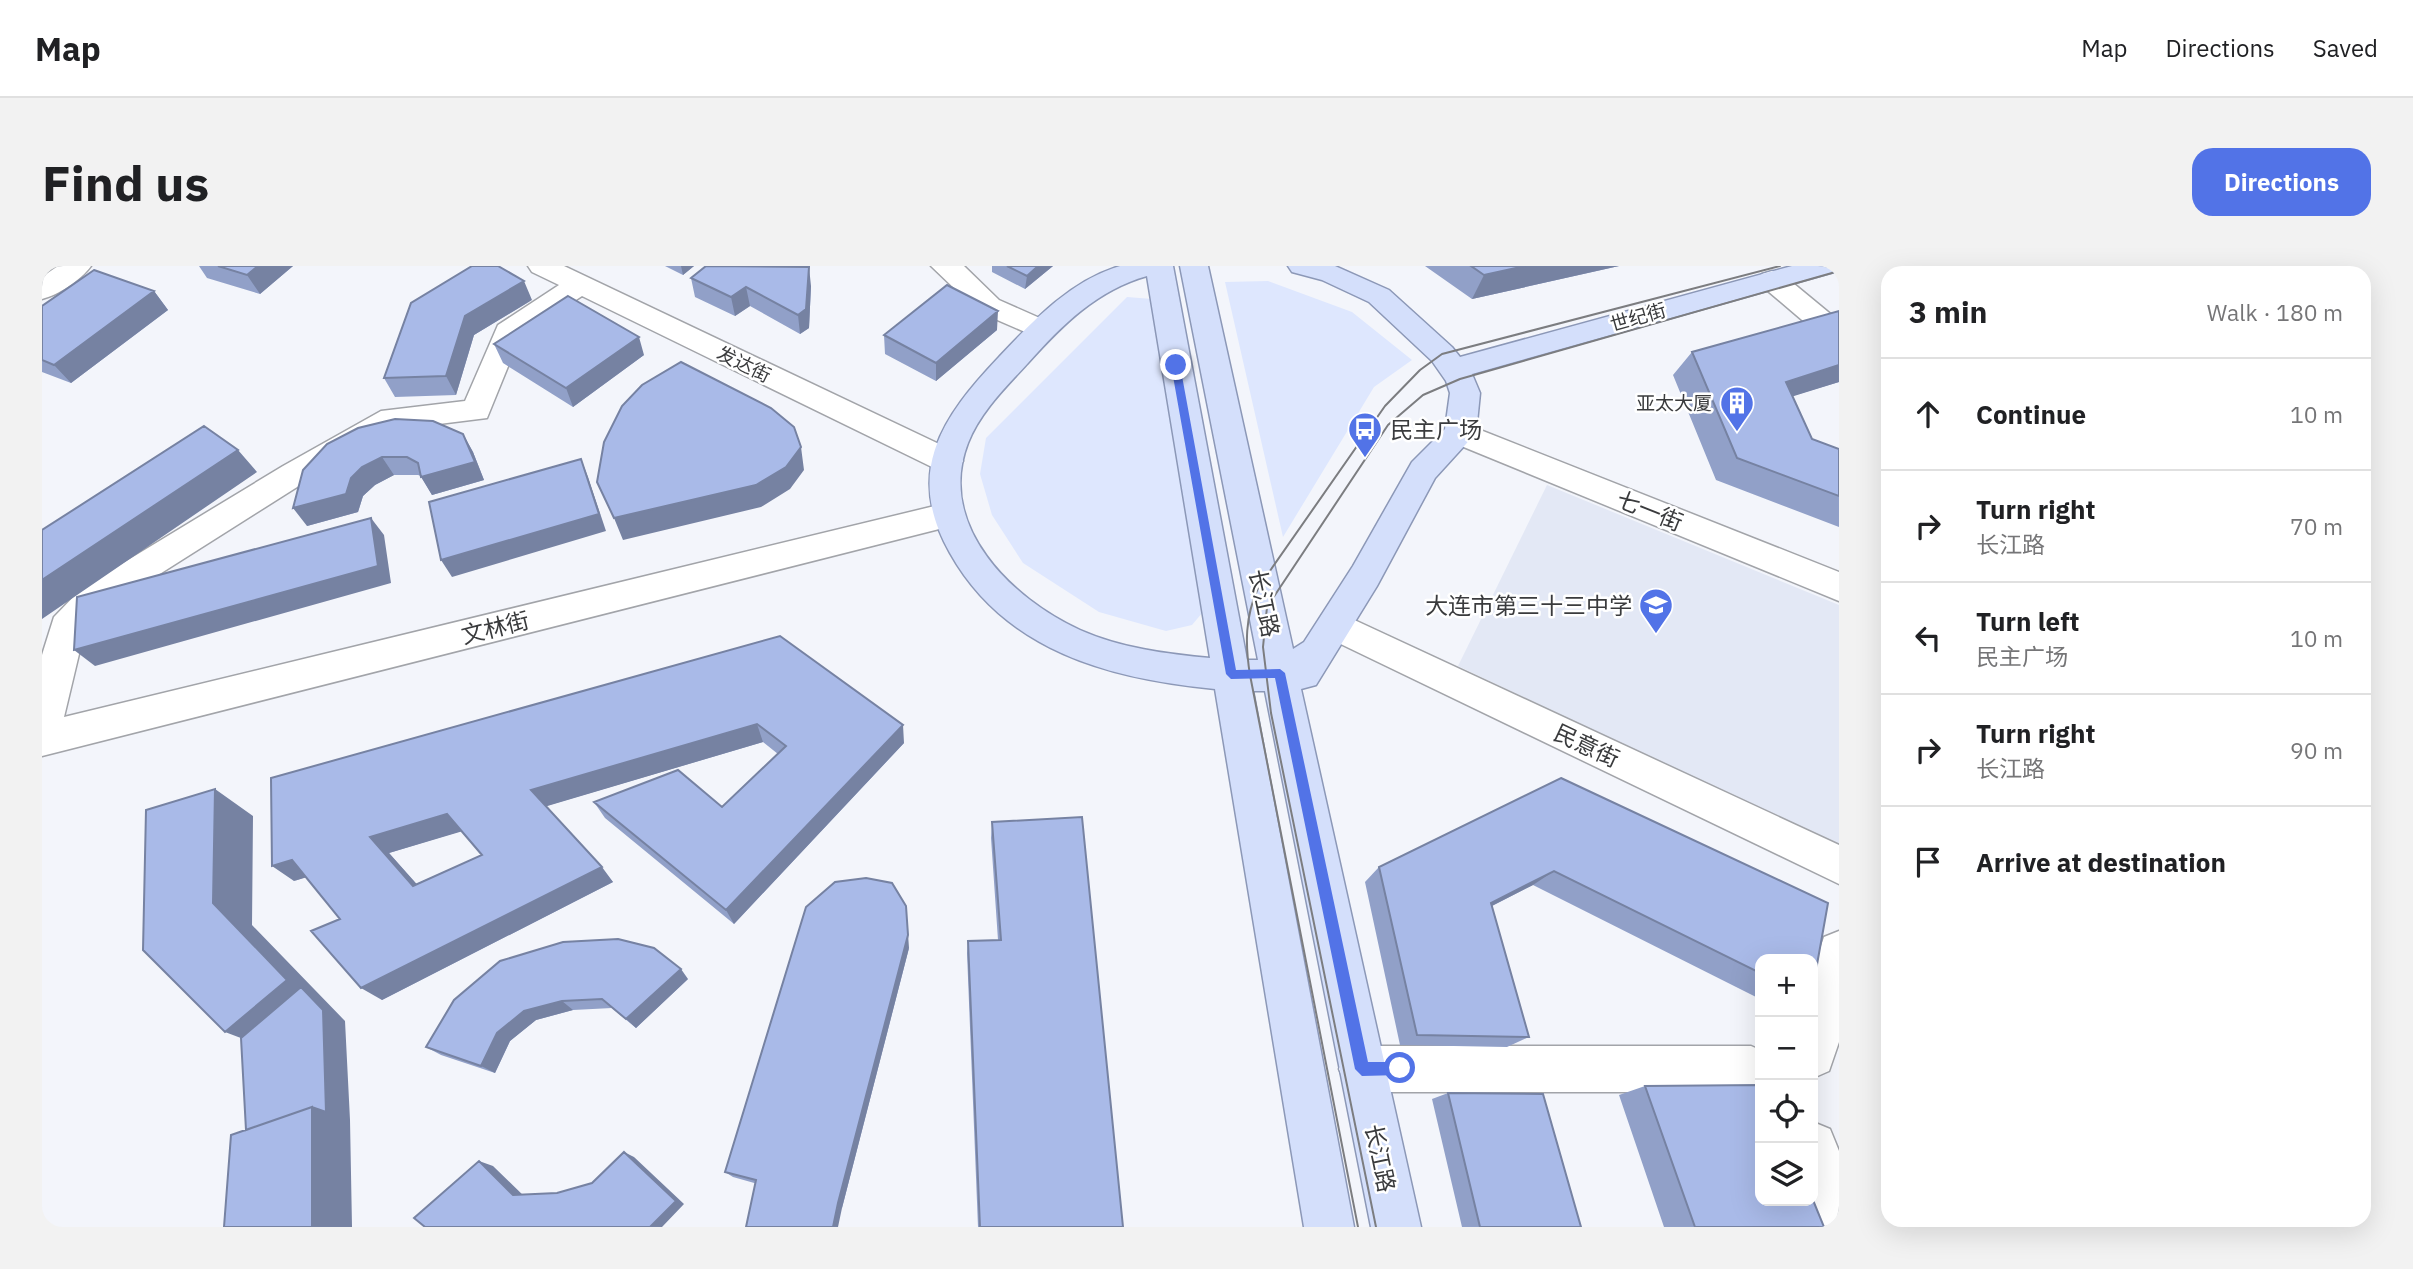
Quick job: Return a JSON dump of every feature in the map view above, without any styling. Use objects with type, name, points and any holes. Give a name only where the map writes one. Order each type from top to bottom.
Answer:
[{"type":"main road","points":[[1153,266],[1116,277],[1082,296],[1041,330],[977,400],[956,432],[947,461],[944,489],[947,515],[962,549],[986,585],[1026,618],[1076,643],[1119,659],[1160,668],[1231,674],[1283,688],[1325,639],[1423,470],[1460,433],[1465,393],[1453,369],[1425,337],[1379,296],[1335,270],[1303,266]]},
{"type":"main road","name":"长江路","points":[[1159,266],[1329,1227]]},
{"type":"main road","name":"长江路","points":[[1194,266],[1396,1227]]},
{"type":"main road","name":"世纪街","points":[[1453,369],[1824,266]]},
{"type":"street","points":[[42,290],[77,266]]},
{"type":"street","name":"发达街","points":[[542,266],[947,461]]},
{"type":"street","points":[[950,267],[989,306],[1041,330]]},
{"type":"street","points":[[1772,280],[1839,336]]},
{"type":"street","points":[[42,731],[67,627],[94,598],[294,474],[392,419],[475,410],[508,332],[579,285]]},
{"type":"street","name":"七一街","points":[[1460,433],[1839,587]]},
{"type":"street","name":"文林街","points":[[42,739],[947,515]]},
{"type":"street","name":"民意街","points":[[1325,639],[1839,866]]},
{"type":"street","points":[[1818,1035],[1839,953]]},
{"type":"street","points":[[1362,1069],[1738,1069],[1755,1072]]},
{"type":"street","points":[[1818,1158],[1839,1211]]},
{"type":"shaded area","name":"民主广场","points":[[1268,281],[1352,312],[1412,360],[1374,387],[1283,537],[1225,282]]},
{"type":"shaded area","points":[[1127,297],[1152,299],[1208,606],[1192,625],[1166,631],[1099,612],[1023,563],[992,515],[980,474],[986,438]]},
{"type":"shaded area","name":"大连市第三十三中学","points":[[1547,485],[1839,605],[1839,847],[1458,666]]},
{"type":"building","points":[[218,266],[258,266],[247,275]]},
{"type":"building","points":[[472,266],[498,266],[524,281],[465,316],[446,376],[384,378],[411,303]]},
{"type":"building","points":[[706,266],[809,267],[806,309],[798,315],[746,287],[731,297],[691,278]]},
{"type":"building","points":[[1007,266],[1038,266],[1027,276]]},
{"type":"building","points":[[1471,266],[1525,266],[1484,275]]},
{"type":"building","points":[[94,270],[154,291],[54,365],[42,360],[42,306]]},
{"type":"building","points":[[947,285],[998,311],[936,363],[884,335]]},
{"type":"building","points":[[568,296],[639,337],[566,388],[494,344]]},
{"type":"building","points":[[1839,311],[1839,365],[1786,382],[1812,439],[1839,449],[1839,496],[1737,458],[1692,352]]},
{"type":"building","points":[[681,362],[771,408],[794,427],[801,447],[786,467],[756,485],[614,518],[597,482],[604,442],[622,406],[642,385]]},
{"type":"building","points":[[395,419],[433,421],[463,434],[475,462],[421,477],[418,463],[407,457],[382,457],[362,467],[351,478],[346,494],[293,508],[303,470],[327,444],[358,428]]},
{"type":"building","points":[[204,426],[238,450],[42,580],[42,530]]},
{"type":"building","points":[[581,459],[599,514],[441,560],[429,502]]},
{"type":"building","points":[[371,518],[378,566],[74,650],[77,597]]},
{"type":"building","points":[[780,636],[903,725],[726,910],[594,802],[678,770],[722,807],[786,746],[757,724],[531,790],[602,867],[361,988],[311,931],[340,919],[292,860],[272,866],[271,778]],"holes":[[[447,814],[482,855],[413,886],[370,837]]]},
{"type":"building","points":[[1561,778],[1828,903],[1818,959],[1818,954],[1755,954],[1755,971],[1554,871],[1491,903],[1529,1037],[1417,1035],[1379,867]]},
{"type":"building","points":[[215,789],[213,903],[287,980],[225,1032],[143,950],[146,810]]},
{"type":"building","points":[[1082,817],[1123,1227],[980,1227],[968,941],[1001,940],[992,822]]},
{"type":"building","points":[[866,878],[892,883],[906,906],[908,935],[833,1227],[746,1227],[756,1180],[725,1172],[806,907],[835,882]]},
{"type":"building","points":[[618,939],[654,948],[681,969],[626,1019],[602,999],[562,1001],[524,1011],[497,1033],[481,1066],[426,1047],[454,1000],[500,961],[563,942]]},
{"type":"building","points":[[301,987],[323,1010],[326,1112],[312,1107],[246,1130],[241,1038]]},
{"type":"building","points":[[1755,1085],[1755,1206],[1815,1206],[1824,1227],[1695,1227],[1645,1086]]},
{"type":"building","points":[[1448,1093],[1543,1094],[1581,1227],[1480,1227]]},
{"type":"building","points":[[312,1107],[312,1227],[224,1227],[231,1135]]},
{"type":"building","points":[[624,1152],[676,1201],[650,1227],[425,1227],[414,1218],[479,1161],[513,1195],[557,1193],[592,1183]]},
{"type":"tram line","points":[[1358,1227],[1250,675],[1247,631],[1258,588],[1385,406],[1420,370],[1442,354],[1780,266]]},
{"type":"tram line","points":[[1376,1227],[1271,713],[1263,647],[1267,607],[1388,425],[1423,395],[1460,379],[1839,271]]},
{"type":"place","name":"亚太大厦","points":[[1737,433]]},
{"type":"place","name":"民主广场","points":[[1365,459]]},
{"type":"place","name":"大连市第三十三中学","points":[[1656,635]]},
{"type":"route","points":[[1176,365],[1231,674],[1280,673],[1362,1069],[1400,1068]]}]
